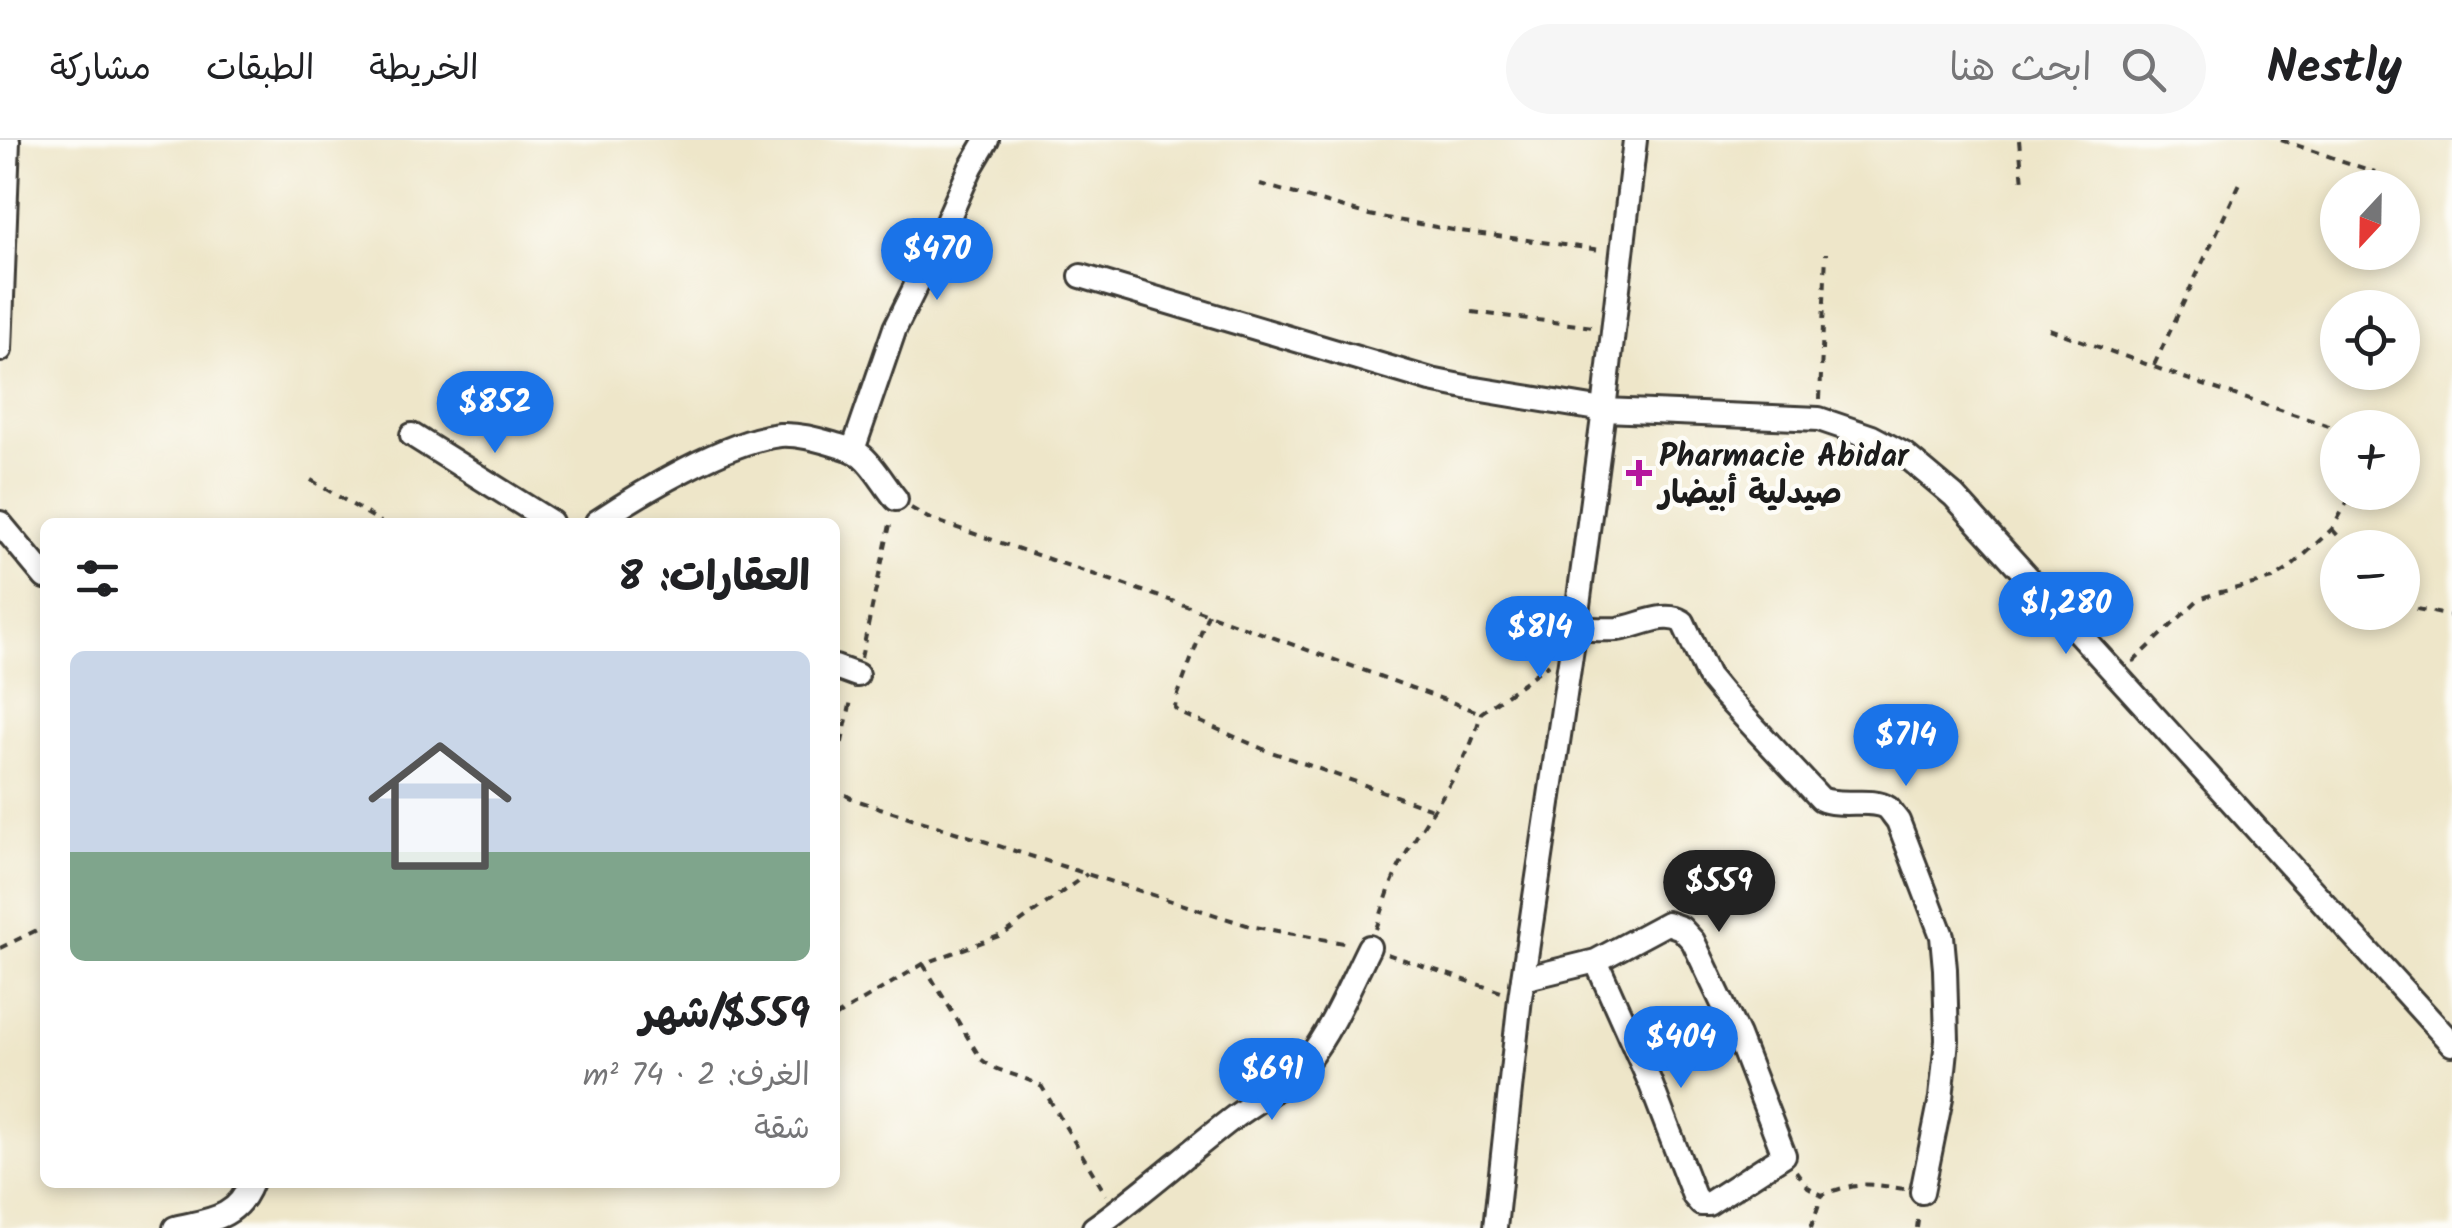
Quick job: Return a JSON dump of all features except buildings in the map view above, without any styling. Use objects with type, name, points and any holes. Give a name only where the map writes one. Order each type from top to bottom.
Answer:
[{"type":"street","points":[[0,350],[8,140]]},
{"type":"street","points":[[853,450],[895,328],[987,140]]},
{"type":"street","points":[[1495,1228],[1522,988],[1575,628],[1635,140]]},
{"type":"street","points":[[1081,276],[1430,380],[1604,410],[1819,419],[1904,454],[1954,496],[2452,1044]]},
{"type":"street","points":[[412,435],[545,518]]},
{"type":"street","points":[[603,518],[680,473],[744,444],[781,435],[812,438],[853,450],[864,458],[896,500]]},
{"type":"street","points":[[0,522],[40,572]]},
{"type":"street","points":[[1575,628],[1622,628],[1676,617],[1683,622],[1714,684],[1821,799],[1831,804],[1878,804],[1888,808],[1898,821],[1942,936],[1945,969],[1947,1040],[1941,1098],[1922,1192]]},
{"type":"street","points":[[1522,988],[1596,961],[1667,923],[1681,928],[1694,941],[1738,1036],[1784,1155],[1708,1204],[1701,1204],[1694,1196],[1650,1082],[1596,961]]},
{"type":"street","points":[[1094,1228],[1300,1069],[1322,1038],[1369,947]]},
{"type":"street","points":[[175,1228],[223,1217],[238,1206],[248,1188]]},
{"type":"path","points":[[2018,140],[2024,184]]},
{"type":"path","points":[[2281,140],[2369,170]]},
{"type":"path","points":[[2153,366],[2242,179]]},
{"type":"path","points":[[1260,184],[1369,215],[1620,252]]},
{"type":"path","points":[[1819,419],[1826,253]]},
{"type":"path","points":[[1472,312],[1612,329]]},
{"type":"path","points":[[2049,328],[2320,424]]},
{"type":"path","points":[[311,480],[374,518]]},
{"type":"path","points":[[840,727],[846,671],[896,500],[928,518],[1481,713]]},
{"type":"path","points":[[2119,676],[2198,600],[2273,579],[2290,568],[2332,529],[2343,510]]},
{"type":"path","points":[[2420,609],[2452,616]]},
{"type":"path","points":[[1208,614],[1176,700],[1175,708],[1180,713],[1263,749],[1434,810]]},
{"type":"path","points":[[1369,947],[1399,866],[1464,761],[1481,713],[1542,668],[1571,653]]},
{"type":"path","points":[[840,791],[880,808],[1250,926],[1369,947],[1416,965],[1522,988]]},
{"type":"path","points":[[840,1014],[923,964],[1004,934],[1086,874]]},
{"type":"path","points":[[0,948],[40,928]]},
{"type":"path","points":[[923,964],[981,1059],[990,1068],[1042,1087],[1116,1212]]},
{"type":"path","points":[[1784,1155],[1808,1187],[1822,1195],[1864,1182],[1922,1192]]},
{"type":"path","points":[[1812,1228],[1822,1195]]},
{"type":"place","name":"Pharmacie Abidar صيدلية أبيضار","points":[[1639,473]]}]
